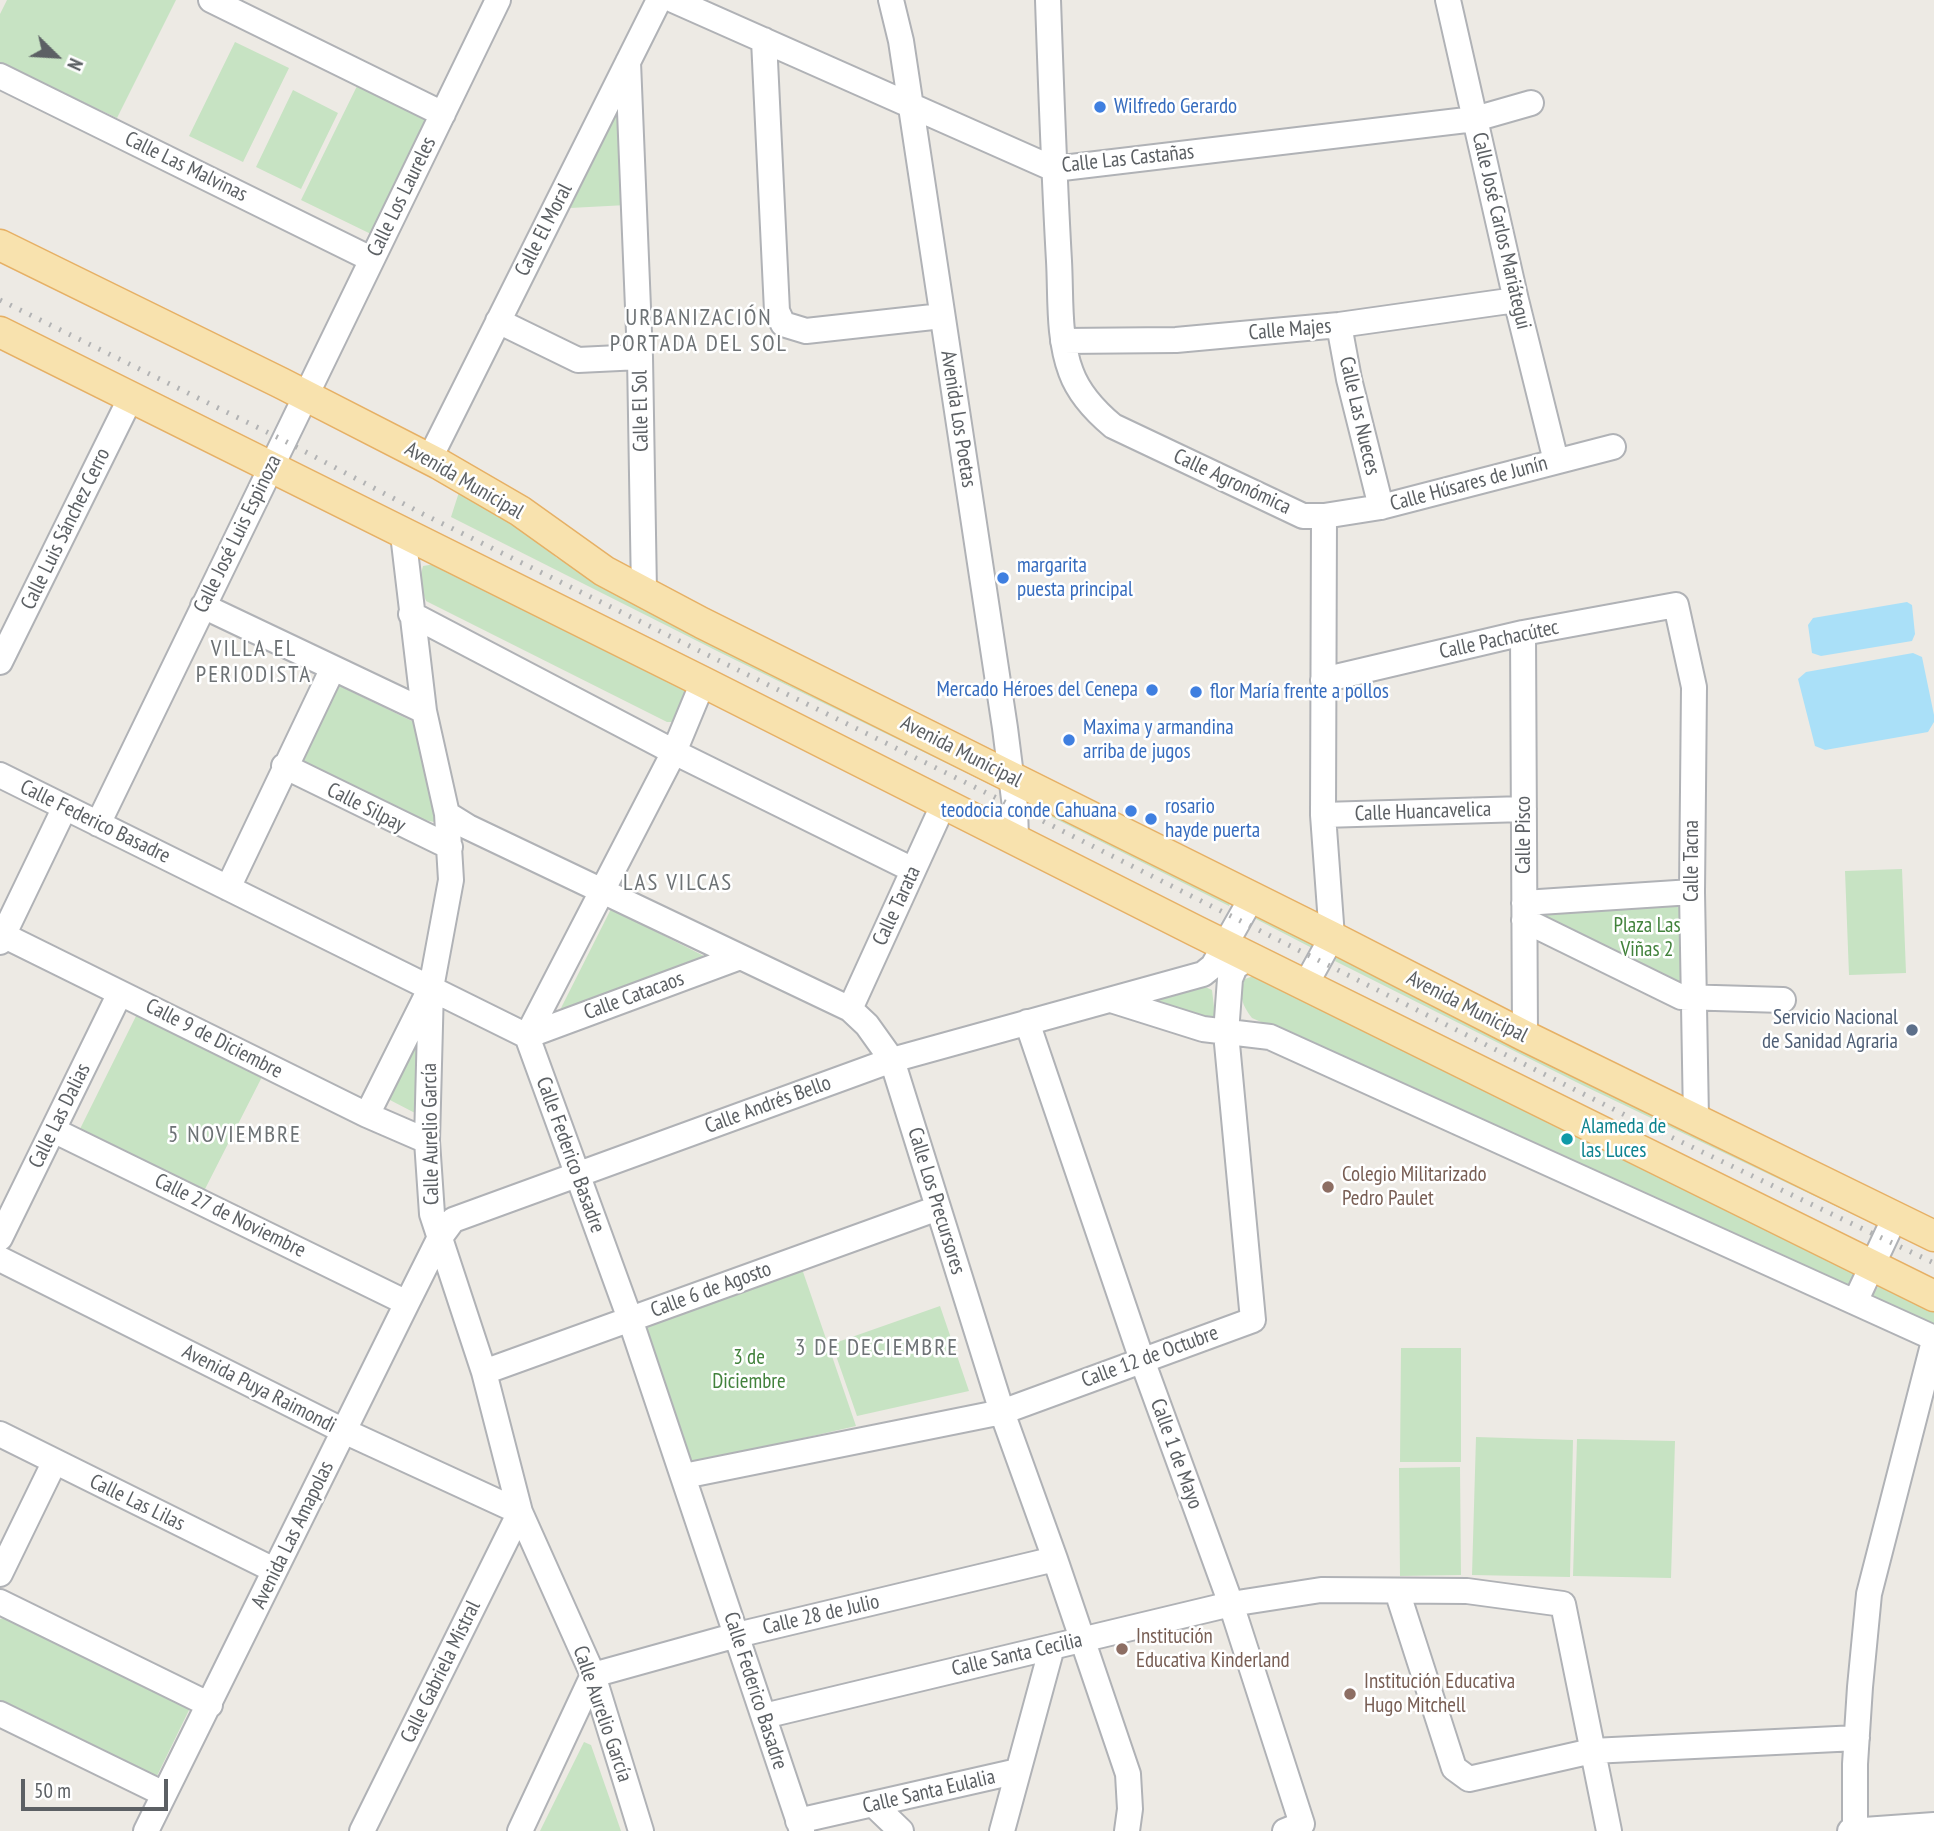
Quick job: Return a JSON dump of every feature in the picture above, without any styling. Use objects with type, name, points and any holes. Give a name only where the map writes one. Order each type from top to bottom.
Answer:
[{"type":"main road","name":"Avenida Municipal","points":[[0,244],[305,395],[429,460],[520,511],[580,556],[643,592],[1251,899],[1332,937],[1525,1037],[1934,1236]]},
{"type":"main road","points":[[0,332],[1237,951],[1934,1296]]},
{"type":"street","points":[[211,0],[443,114]]},
{"type":"street","name":"Calle Los Laureles","points":[[305,395],[498,0]]},
{"type":"street","name":"Calle El Moral","points":[[429,460],[659,0]]},
{"type":"street","name":"Calle Las Castañas","points":[[673,0],[1054,169],[1475,119],[1531,103]]},
{"type":"street","name":"Avenida Los Poetas","points":[[891,0],[901,41],[943,316],[1011,777],[1016,839]]},
{"type":"street","name":"Calle Agronómica","points":[[1048,0],[1063,341],[1071,374],[1079,389],[1089,403],[1113,426],[1303,516],[1324,516]]},
{"type":"street","name":"Calle José Carlos Mariátegui","points":[[1448,0],[1516,300],[1556,461]]},
{"type":"street","points":[[764,40],[777,311],[783,324],[806,331],[943,316]]},
{"type":"street","name":"Calle El Sol","points":[[628,62],[640,357],[643,592]]},
{"type":"street","name":"Calle Las Malvinas","points":[[0,76],[371,259]]},
{"type":"street","name":"Calle Majes","points":[[1063,341],[1176,340],[1339,325],[1516,300]]},
{"type":"street","points":[[498,321],[578,360],[640,357]]},
{"type":"street","name":"Calle Las Nueces","points":[[1339,325],[1349,379],[1381,507]]},
{"type":"street","name":"Calle José Luis Espinoza","points":[[98,824],[305,395]]},
{"type":"street","name":"Calle Luis Sánchez Cerro","points":[[0,662],[131,397]]},
{"type":"street","name":"Calle Húsares de Junín","points":[[1324,516],[1381,507],[1613,447]]},
{"type":"street","points":[[1306,984],[1332,937],[1323,815],[1324,516]]},
{"type":"street","name":"Calle Aurelio García","points":[[404,534],[424,711],[447,814],[450,847],[451,880],[431,988],[427,1142],[432,1214],[484,1372],[520,1512],[593,1675],[641,1831]]},
{"type":"street","name":"Calle Pachacútec","points":[[1323,680],[1523,633],[1676,604]]},
{"type":"street","name":"Calle Tacna","points":[[1676,604],[1694,687],[1692,892],[1696,1119]]},
{"type":"street","points":[[203,606],[424,711]]},
{"type":"street","points":[[411,614],[674,752],[913,870]]},
{"type":"street","name":"Calle Pisco","points":[[1523,633],[1525,1037]]},
{"type":"street","points":[[228,888],[332,668]]},
{"type":"street","points":[[527,1036],[674,752],[703,682]]},
{"type":"street","name":"Calle Silpay","points":[[284,766],[450,847]]},
{"type":"street","name":"Calle Federico Basadre","points":[[0,775],[527,1036],[684,1476],[800,1826]]},
{"type":"street","name":"Calle Tarata","points":[[850,1009],[944,803]]},
{"type":"street","points":[[2,938],[65,807]]},
{"type":"street","name":"Calle Huancavelica","points":[[1323,815],[1524,809]]},
{"type":"street","name":"Calle Los Precursores","points":[[447,814],[468,827],[850,1009],[867,1025],[892,1060],[1002,1412],[1128,1774],[1130,1809],[1127,1831]]},
{"type":"street","points":[[1524,911],[1692,892]]},
{"type":"street","name":"Calle Andrés Bello","points":[[439,1239],[453,1220],[892,1060],[1203,974],[1237,951],[1251,899]]},
{"type":"street","points":[[1524,911],[1681,997],[1783,1000]]},
{"type":"street","name":"Calle 9 de Diciembre","points":[[2,938],[427,1142]]},
{"type":"street","name":"Calle 12 de Octubre","points":[[684,1476],[1002,1412],[1252,1320],[1226,1033],[1230,979],[1237,951]]},
{"type":"street","name":"Calle Catacaos","points":[[527,1036],[740,957]]},
{"type":"street","points":[[367,1115],[431,988]]},
{"type":"street","name":"Calle Las Dalias","points":[[0,1238],[120,993]]},
{"type":"street","points":[[1110,1000],[1203,1029],[1270,1037],[1934,1339],[1869,1594],[1857,1738],[1853,1831],[1934,1825]]},
{"type":"street","name":"Calle 1 de Mayo","points":[[1027,1022],[1142,1360],[1231,1604],[1302,1824],[1285,1831]]},
{"type":"street","name":"Calle 27 de Noviembre","points":[[53,1130],[407,1303]]},
{"type":"street","name":"Calle 6 de Agosto","points":[[484,1372],[938,1208]]},
{"type":"street","points":[[1855,1302],[1895,1217]]},
{"type":"street","name":"Avenida Las Amapolas","points":[[146,1831],[439,1239]]},
{"type":"street","name":"Avenida Puya Raimondi","points":[[0,1259],[344,1431],[520,1512]]},
{"type":"street","name":"Calle Las Lilas","points":[[0,1434],[274,1570]]},
{"type":"street","points":[[0,1574],[54,1463]]},
{"type":"street","name":"Calle Gabriela Mistral","points":[[362,1831],[520,1512]]},
{"type":"street","name":"Calle 28 de Julio","points":[[593,1675],[737,1635],[1055,1559]]},
{"type":"street","name":"Calle Santa Cecilia","points":[[764,1716],[1231,1604],[1321,1590],[1467,1591],[1563,1604],[1592,1751]]},
{"type":"street","points":[[1397,1591],[1458,1772],[1464,1778],[1473,1779],[1592,1751],[1857,1738]]},
{"type":"street","points":[[0,1602],[210,1705]]},
{"type":"street","points":[[1002,1831],[1052,1647]]},
{"type":"street","points":[[520,1831],[593,1675]]},
{"type":"street","points":[[0,1714],[164,1794]]},
{"type":"street","points":[[1592,1751],[1609,1831]]},
{"type":"street","name":"Calle Santa Eulalia","points":[[800,1826],[874,1805],[1018,1771]]},
{"type":"street","points":[[874,1805],[901,1831]]},
{"type":"green space","points":[[7,0],[176,0],[117,118],[0,63],[0,14]]},
{"type":"green space","points":[[235,42],[289,68],[243,162],[189,136]]},
{"type":"green space","points":[[360,80],[432,116],[373,235],[301,200]]},
{"type":"green space","points":[[293,90],[338,113],[301,189],[256,167]]},
{"type":"green space","points":[[623,109],[627,205],[570,208],[617,113]]},
{"type":"green space","points":[[460,489],[531,535],[557,558],[993,779],[993,786],[451,517]]},
{"type":"green space","points":[[435,564],[686,689],[687,696],[675,722],[667,722],[426,601],[419,582],[423,566]]},
{"type":"green space","points":[[338,685],[422,726],[438,823],[425,820],[299,764]]},
{"type":"green space","points":[[1033,797],[1232,899],[1229,906],[1034,808]]},
{"type":"green space","points":[[1902,869],[1906,973],[1849,975],[1845,871]]},
{"type":"green space","name":"Plaza Las Viñas 2","points":[[1680,902],[1680,991],[1531,918],[1534,909]]},
{"type":"green space","points":[[611,909],[708,958],[560,1010]]},
{"type":"green space","points":[[1259,912],[1315,940],[1312,948],[1254,918]]},
{"type":"green space","points":[[1339,951],[1876,1216],[1871,1223],[1582,1085],[1335,961]]},
{"type":"green space","points":[[1259,974],[1854,1268],[1851,1284],[1840,1285],[1507,1130],[1252,1018],[1244,1004],[1242,990],[1245,979]]},
{"type":"green space","points":[[1203,986],[1212,990],[1215,1015],[1212,1020],[1149,1003],[1150,999]]},
{"type":"green space","points":[[139,1010],[265,1071],[204,1191],[79,1131]]},
{"type":"green space","points":[[418,1041],[415,1113],[388,1099]]},
{"type":"green space","name":"3 de Diciembre","points":[[801,1266],[856,1426],[695,1463],[689,1460],[640,1329]]},
{"type":"green space","points":[[1888,1284],[1934,1307],[1934,1328],[1875,1302],[1872,1295],[1878,1287]]},
{"type":"green space","points":[[940,1306],[969,1391],[857,1416],[832,1344]]},
{"type":"green space","points":[[1401,1348],[1461,1348],[1461,1462],[1400,1462]]},
{"type":"green space","points":[[1476,1437],[1573,1440],[1570,1577],[1472,1575]]},
{"type":"green space","points":[[1577,1439],[1675,1441],[1671,1578],[1573,1576]]},
{"type":"green space","points":[[1460,1467],[1461,1575],[1400,1576],[1399,1468]]},
{"type":"green space","points":[[4,1618],[190,1708],[156,1778],[0,1703],[0,1619]]},
{"type":"green space","points":[[584,1742],[591,1745],[621,1831],[540,1831]]},
{"type":"water","points":[[1907,602],[1912,605],[1915,634],[1912,641],[1821,656],[1812,653],[1808,625],[1813,618]]},
{"type":"water","points":[[1913,653],[1922,657],[1934,715],[1934,722],[1928,732],[1825,750],[1815,746],[1798,679],[1806,672]]},
{"type":"railway","points":[[0,300],[1627,1116],[1934,1263]]},
{"type":"place","name":"Wilfredo Gerardo","points":[[1100,107]]},
{"type":"place","name":"margarita puesta principal","points":[[1003,578]]},
{"type":"place","name":"Mercado Héroes del Cenepa","points":[[1152,690]]},
{"type":"place","name":"flor María frente a pollos","points":[[1196,692]]},
{"type":"place","name":"Maxima y armandina arriba de jugos","points":[[1069,740]]},
{"type":"place","name":"teodocia conde Cahuana","points":[[1131,811]]},
{"type":"place","name":"rosario hayde puerta","points":[[1151,819]]},
{"type":"place","name":"Servicio Nacional de Sanidad Agraria","points":[[1912,1030]]},
{"type":"place","name":"Alameda de las Luces","points":[[1567,1139]]},
{"type":"place","name":"Colegio Militarizado Pedro Paulet","points":[[1328,1187]]},
{"type":"place","name":"Institución Educativa Kinderland","points":[[1122,1649]]},
{"type":"place","name":"Institución Educativa Hugo Mitchell","points":[[1350,1694]]},
{"type":"district","name":"URBANIZACIÓN PORTADA DEL SOL","points":[[699,331]]},
{"type":"district","name":"VILLA EL PERIODISTA","points":[[254,662]]},
{"type":"district","name":"LAS VILCAS","points":[[678,883]]},
{"type":"district","name":"5 NOVIEMBRE","points":[[235,1135]]},
{"type":"district","name":"3 DE DECIEMBRE","points":[[877,1348]]}]
